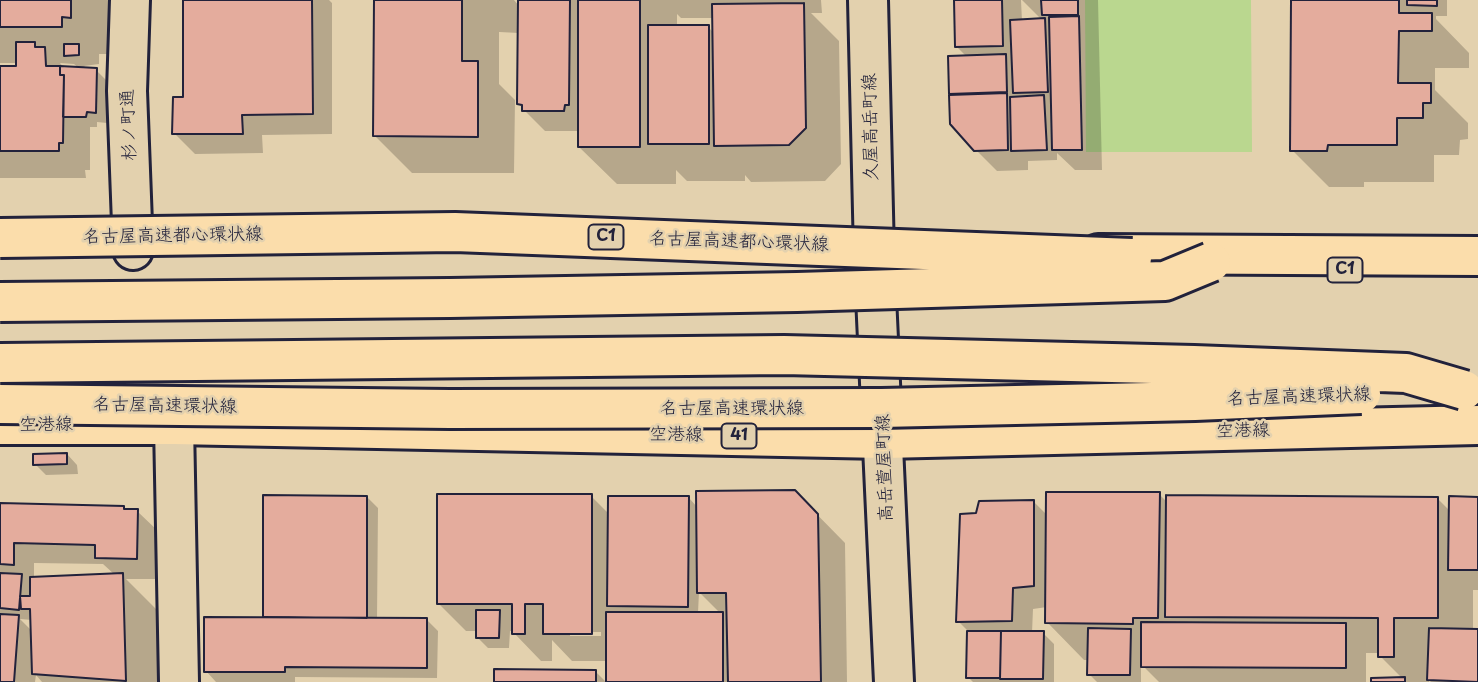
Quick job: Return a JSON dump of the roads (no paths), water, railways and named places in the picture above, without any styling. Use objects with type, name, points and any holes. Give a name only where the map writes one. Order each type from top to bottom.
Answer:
[{"type":"highway","name":"名古屋高速都心環状線","points":[[0,238],[455,232],[1211,262],[1478,278]]},
{"type":"highway","points":[[0,249],[1478,256]]},
{"type":"highway","points":[[0,302],[741,293],[1165,281],[1211,262]]},
{"type":"highway","points":[[0,363],[784,355],[1406,373],[1471,390]]},
{"type":"highway","name":"名古屋高速環状線","points":[[0,404],[450,409],[881,408],[1195,401],[1471,390]]},
{"type":"highway","name":"空港線","points":[[0,425],[174,425],[884,439],[1478,425]]},
{"type":"street","name":"杉ノ町通","points":[[130,0],[127,91],[133,250]]},
{"type":"street","name":"久屋高岳町線","points":[[868,0],[874,254]]},
{"type":"street","name":"高岳萱屋町線","points":[[874,254],[894,682]]},
{"type":"street","points":[[174,425],[179,682]]}]
